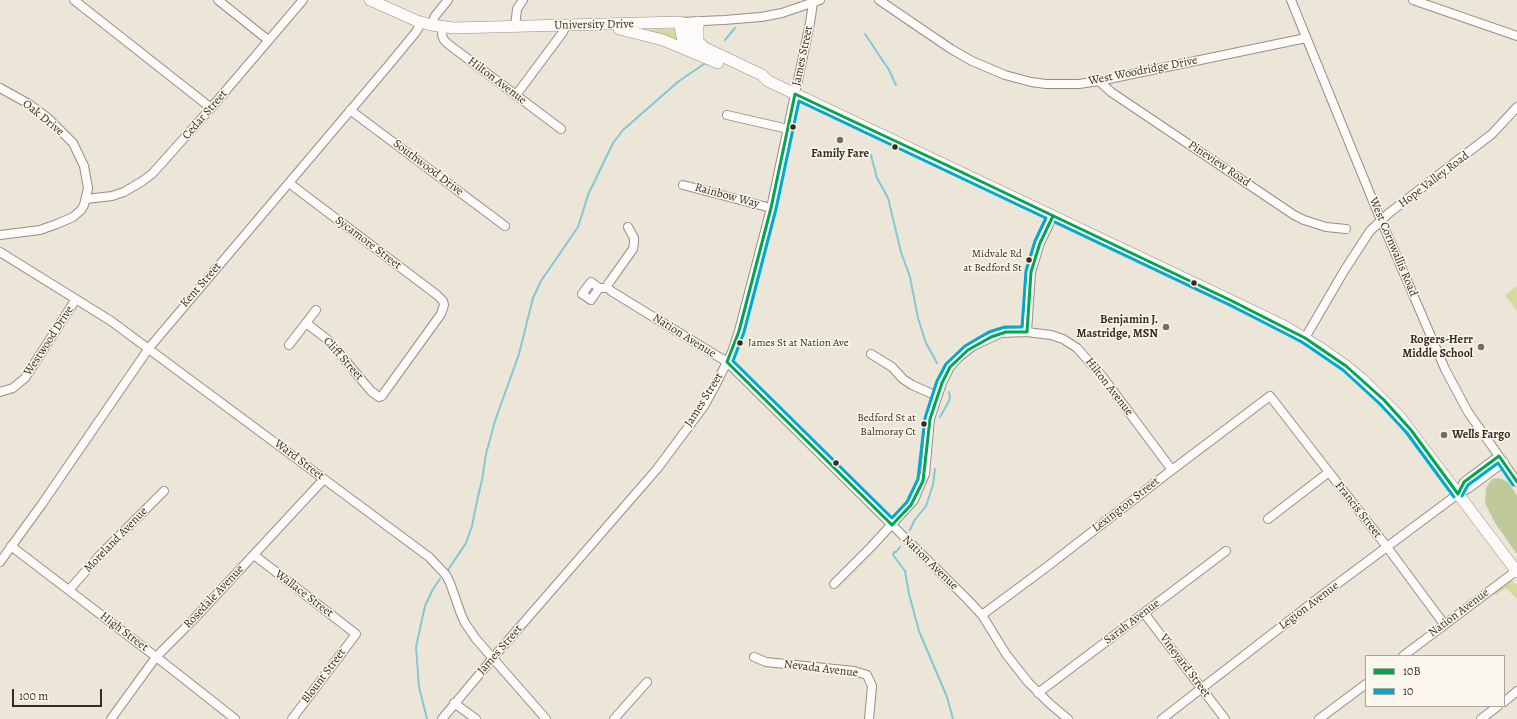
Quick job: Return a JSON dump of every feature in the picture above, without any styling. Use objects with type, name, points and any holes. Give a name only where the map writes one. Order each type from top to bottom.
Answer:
[{"type":"main road","name":"University Drive","points":[[370,0],[396,13],[426,24],[442,27],[477,28],[680,22]]},
{"type":"main road","points":[[680,22],[687,27],[693,37],[709,50],[762,75],[768,81],[1232,301],[1305,338],[1346,366],[1389,405],[1411,430],[1517,571]]},
{"type":"main road","points":[[680,22],[680,33],[682,37],[698,54]]},
{"type":"main road","points":[[698,22],[698,41]]},
{"type":"main road","points":[[601,25],[651,36],[698,54],[757,80],[768,81]]},
{"type":"street","points":[[74,0],[211,108]]},
{"type":"street","points":[[218,0],[268,40]]},
{"type":"street","name":"Cedar Street","points":[[86,199],[118,194],[141,182],[152,174],[166,160],[303,0]]},
{"type":"street","name":"Kent Street","points":[[0,562],[42,504],[149,348],[416,32],[435,16],[448,0]]},
{"type":"street","points":[[515,27],[517,9],[523,0]]},
{"type":"street","name":"West Woodridge Drive","points":[[879,0],[951,49],[972,61],[998,73],[1017,79],[1046,84],[1079,84],[1099,81],[1306,38]]},
{"type":"street","name":"West Cornwallis Road","points":[[1291,0],[1381,220],[1448,374],[1468,412],[1517,482]]},
{"type":"street","points":[[1413,0],[1517,36]]},
{"type":"street","name":"University Drive","points":[[680,22],[698,22],[761,16],[782,12],[816,1]]},
{"type":"street","name":"James Street","points":[[442,719],[454,703],[657,469],[704,406],[727,362],[739,331],[771,208],[816,1]]},
{"type":"street","points":[[516,95],[566,26]]},
{"type":"street","name":"Hilton Avenue","points":[[442,27],[442,35],[448,44],[561,129]]},
{"type":"street","name":"Pineview Road","points":[[1099,81],[1111,92],[1294,215],[1326,227],[1346,229]]},
{"type":"street","name":"Oak Drive","points":[[0,88],[23,100],[48,118],[73,143],[84,166],[88,188],[86,199]]},
{"type":"street","name":"Hope Valley Road","points":[[1305,338],[1359,246],[1370,231],[1381,220],[1492,134],[1517,107]]},
{"type":"street","name":"Southwood Drive","points":[[350,110],[505,226]]},
{"type":"street","points":[[727,114],[788,129]]},
{"type":"street","name":"Sycamore Street","points":[[288,183],[444,301],[441,314],[384,393],[379,397]]},
{"type":"street","name":"Rainbow Way","points":[[683,185],[771,208]]},
{"type":"street","points":[[0,235],[40,230],[57,224],[78,213],[84,205],[86,199]]},
{"type":"street","points":[[1027,332],[1031,272],[1040,243],[1053,216]]},
{"type":"street","points":[[599,288],[608,288],[610,280],[633,249],[634,238],[628,227]]},
{"type":"street","name":"Ward Street","points":[[0,252],[111,321],[417,548],[441,569],[450,583],[465,623],[546,719]]},
{"type":"street","name":"Nation Avenue","points":[[608,288],[727,362],[967,599],[982,615],[1014,664],[1038,693],[1068,719]]},
{"type":"street","name":"Westwood Drive","points":[[0,392],[13,388],[26,378],[76,299]]},
{"type":"street","points":[[289,345],[316,310]]},
{"type":"street","name":"Cliff Street","points":[[306,323],[328,340],[370,391],[379,397]]},
{"type":"street","name":"Hilton Avenue","points":[[834,584],[911,505],[923,481],[929,426],[937,396],[950,367],[968,350],[1001,333],[1027,332],[1059,337],[1083,354],[1102,376],[1172,470]]},
{"type":"street","points":[[870,354],[892,367],[912,386],[937,396]]},
{"type":"street","name":"Lexington Street","points":[[982,615],[1270,396]]},
{"type":"street","name":"Francis Street","points":[[1270,396],[1387,547],[1444,624]]},
{"type":"street","name":"Legion Avenue","points":[[1162,719],[1321,596],[1458,494],[1464,482],[1501,459]]},
{"type":"street","points":[[1268,519],[1329,472]]},
{"type":"street","name":"Rosedale Avenue","points":[[111,719],[156,657],[254,555],[324,479]]},
{"type":"street","name":"Moreland Avenue","points":[[69,590],[100,555],[164,491]]},
{"type":"street","name":"High Street","points":[[11,546],[156,657],[229,717]]},
{"type":"street","name":"Sarah Avenue","points":[[1038,693],[1226,551]]},
{"type":"street","name":"Wallace Street","points":[[254,555],[356,634]]},
{"type":"street","name":"Nation Avenue","points":[[1404,655],[1517,571]]},
{"type":"street","name":"Vineyard Street","points":[[1144,613],[1225,719]]},
{"type":"street","name":"Blount Street","points":[[292,719],[356,634]]},
{"type":"street","name":"Nevada Avenue","points":[[754,657],[766,662],[854,671],[867,675],[872,686],[869,719]]},
{"type":"street","points":[[614,719],[647,682]]},
{"type":"street","points":[[1319,719],[1365,685]]},
{"type":"street","points":[[1505,701],[1517,691]]},
{"type":"street","points":[[454,703],[476,719]]},
{"type":"street","points":[[1482,719],[1497,707]]},
{"type":"green space","points":[[660,29],[675,29],[682,45],[638,30]]},
{"type":"green space","points":[[1517,286],[1517,311],[1505,295]]},
{"type":"green space","points":[[1498,478],[1509,483],[1517,496],[1517,554],[1495,523],[1485,503],[1486,488],[1492,479]]},
{"type":"green space","points":[[1509,581],[1512,581],[1517,585],[1517,599],[1506,588],[1496,595],[1492,593]]},
{"type":"waterway","points":[[725,40],[735,28]]},
{"type":"waterway","points":[[865,34],[889,70],[896,85]]},
{"type":"waterway","points":[[448,570],[466,543],[472,526],[486,454],[495,421],[519,354],[533,298],[541,281],[578,227],[588,195],[613,143],[623,130],[679,81],[707,62]]},
{"type":"waterway","points":[[871,155],[877,178],[888,198],[901,252],[910,277],[918,318],[926,343],[937,363]]},
{"type":"waterway","points":[[940,417],[949,401],[949,392]]},
{"type":"waterway","points":[[910,530],[914,521],[926,506],[933,485],[935,469]]},
{"type":"waterway","points":[[900,547],[896,552],[894,552],[893,555],[905,571],[909,594],[919,631],[947,697],[953,719]]},
{"type":"waterway","points":[[427,719],[419,687],[416,647],[425,606],[433,589],[440,579]]},
{"type":"transit line","name":"10B","points":[[1053,216],[1040,243],[1031,272],[1027,332],[1006,332],[991,337],[968,350],[950,367],[942,383],[930,419],[923,481],[911,505],[892,525],[727,362],[739,331],[771,208],[795,94],[957,170],[1232,301],[1305,338],[1346,366],[1384,400],[1411,430],[1458,494]]},
{"type":"transit line","name":"10","points":[[799,101],[1046,218],[1035,241],[1026,271],[1022,327],[1005,327],[989,332],[965,346],[946,364],[937,381],[925,418],[918,479],[907,502],[892,518],[733,361],[744,332],[776,209],[799,101]]},
{"type":"transit line","name":"10","points":[[1055,222],[1230,305],[1302,342],[1343,370],[1380,404],[1407,433],[1454,497]]},
{"type":"transit line","name":"10B","points":[[1458,494],[1464,482],[1499,456],[1517,482]]},
{"type":"transit line","name":"10","points":[[1462,496],[1468,485],[1498,463],[1513,485]]},
{"type":"place","name":"Family Fare","points":[[840,140]]},
{"type":"place","name":"Midvale Rd at Bedford St","points":[[1029,260]]},
{"type":"place","name":"Benjamin J. Mastridge, MSN","points":[[1166,327]]},
{"type":"place","name":"James St at Nation Ave","points":[[740,343]]},
{"type":"place","name":"Rogers-Herr Middle School","points":[[1481,347]]},
{"type":"place","name":"Bedford St at Balmoray Ct","points":[[924,424]]},
{"type":"place","name":"Wells Fargo","points":[[1444,435]]}]
